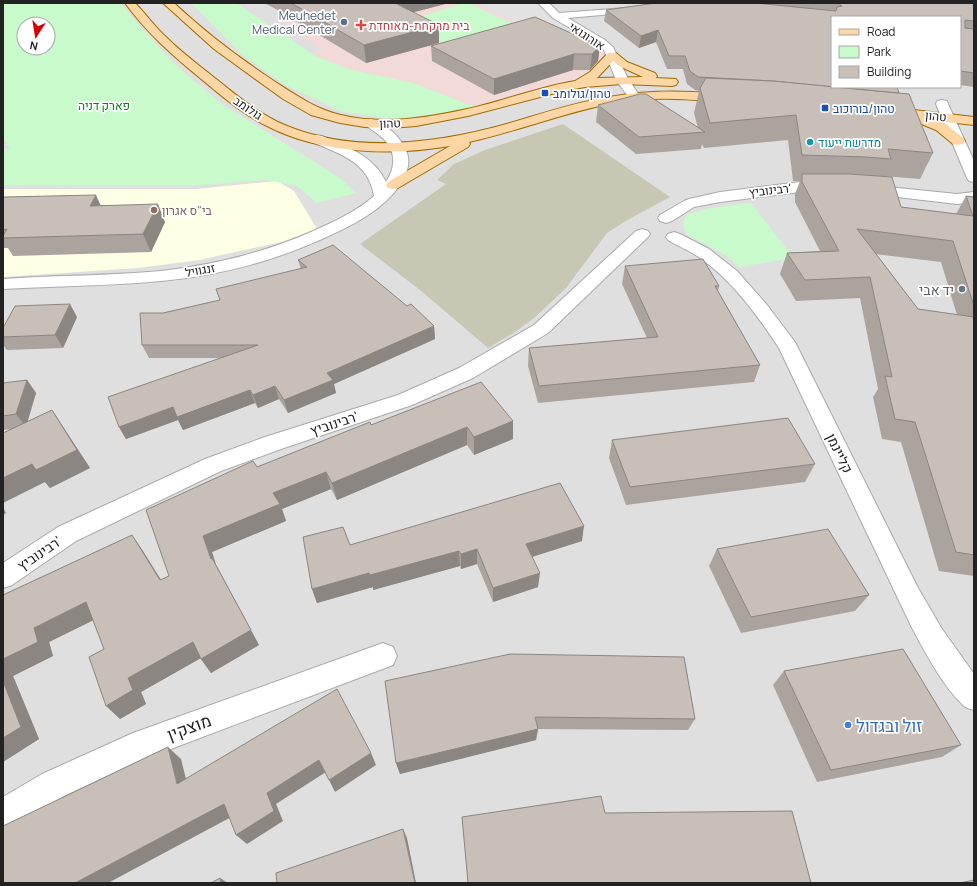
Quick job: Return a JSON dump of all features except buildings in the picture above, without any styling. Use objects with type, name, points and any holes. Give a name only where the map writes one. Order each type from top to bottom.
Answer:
[{"type":"main road","name":"גולומב","points":[[130,3],[162,39],[223,91],[252,112],[282,129],[316,139],[362,145],[398,146]]},
{"type":"main road","points":[[168,3],[198,31],[248,69],[303,106],[317,112],[339,118],[371,123]]},
{"type":"main road","points":[[571,86],[585,81],[594,74],[612,55]]},
{"type":"main road","name":"טהון","points":[[371,123],[394,123],[443,118],[484,109],[571,86],[622,80],[680,82],[642,73],[623,64],[612,55]]},
{"type":"main road","name":"טהון","points":[[398,146],[441,142],[480,136],[583,106],[634,96],[739,98]]},
{"type":"main road","name":"טהון","points":[[879,110],[894,112],[944,108],[974,121]]},
{"type":"main road","points":[[894,112],[930,122],[948,132],[958,141]]},
{"type":"main road","points":[[393,185],[442,155],[480,136]]},
{"type":"street","name":"אורוגואי","points":[[544,3],[557,16],[601,42],[609,49],[622,80],[634,96]]},
{"type":"street","points":[[557,16],[646,8]]},
{"type":"street","points":[[944,108],[974,178]]},
{"type":"street","name":"טהון","points":[[371,123],[385,130],[398,146]]},
{"type":"street","points":[[316,139],[351,154],[370,167],[377,174],[381,184],[382,196]]},
{"type":"street","name":"זנגוויל","points":[[3,284],[183,273],[229,264],[273,251],[326,232],[372,206],[393,185],[401,169],[401,154],[398,146]]},
{"type":"street","name":"רבינוביץ'","points":[[3,578],[67,534],[213,465],[273,442],[405,400],[466,373],[542,329],[656,229],[689,204],[720,197],[800,187],[840,188]]},
{"type":"street","points":[[856,189],[957,198],[974,198]]},
{"type":"street","name":"קליינמן","points":[[656,229],[706,254],[750,294],[770,320],[791,354],[898,575],[931,635],[965,686],[974,696]]},
{"type":"street","name":"מוצקין","points":[[3,815],[53,785],[133,748],[383,656]]},
{"type":"shaded area","points":[[3,3],[974,3],[974,883],[3,883]]},
{"type":"shaded area","points":[[327,3],[543,3],[601,42],[612,55],[585,81],[443,118],[307,54],[323,50],[274,17]]},
{"type":"shaded area","points":[[477,3],[536,3],[555,20],[582,33],[528,28]]},
{"type":"shaded area","points":[[563,124],[670,197],[607,233],[566,288],[533,319],[488,348],[420,290],[360,244],[446,184],[437,180],[454,164],[485,150]]},
{"type":"shaded area","name":"בי\"ס אגרון","points":[[277,181],[294,191],[317,229],[281,242],[199,260],[138,268],[3,277],[3,189],[196,189]]},
{"type":"green space","name":"פארק דניה","points":[[3,3],[120,3],[174,64],[223,105],[340,178],[356,193],[317,203],[297,186],[266,180],[192,186],[3,185],[3,149],[10,148],[3,138]]},
{"type":"green space","points":[[191,3],[236,3],[315,56],[352,70],[413,83],[475,107],[439,114],[395,119],[343,112],[285,85],[245,57]]},
{"type":"green space","points":[[464,3],[469,3],[528,31],[490,66],[402,22]]},
{"type":"green space","points":[[751,203],[794,258],[739,267],[729,257],[686,234],[683,224],[686,215],[710,208]]},
{"type":"place","name":"Meuhedet Medical Center","points":[[344,22]]},
{"type":"place","name":"בית מרקחת-מאוחדת","points":[[361,25]]},
{"type":"place","name":"טהון/גולומב","points":[[545,93]]},
{"type":"place","name":"טהון/בורוכוב","points":[[825,108]]},
{"type":"place","name":"מדרשת ייעוד","points":[[810,142]]},
{"type":"place","name":"בי\"ס אגרון","points":[[154,210]]},
{"type":"place","name":"יד אבי","points":[[962,289]]},
{"type":"place","name":"זול ובגדול","points":[[848,725]]}]
